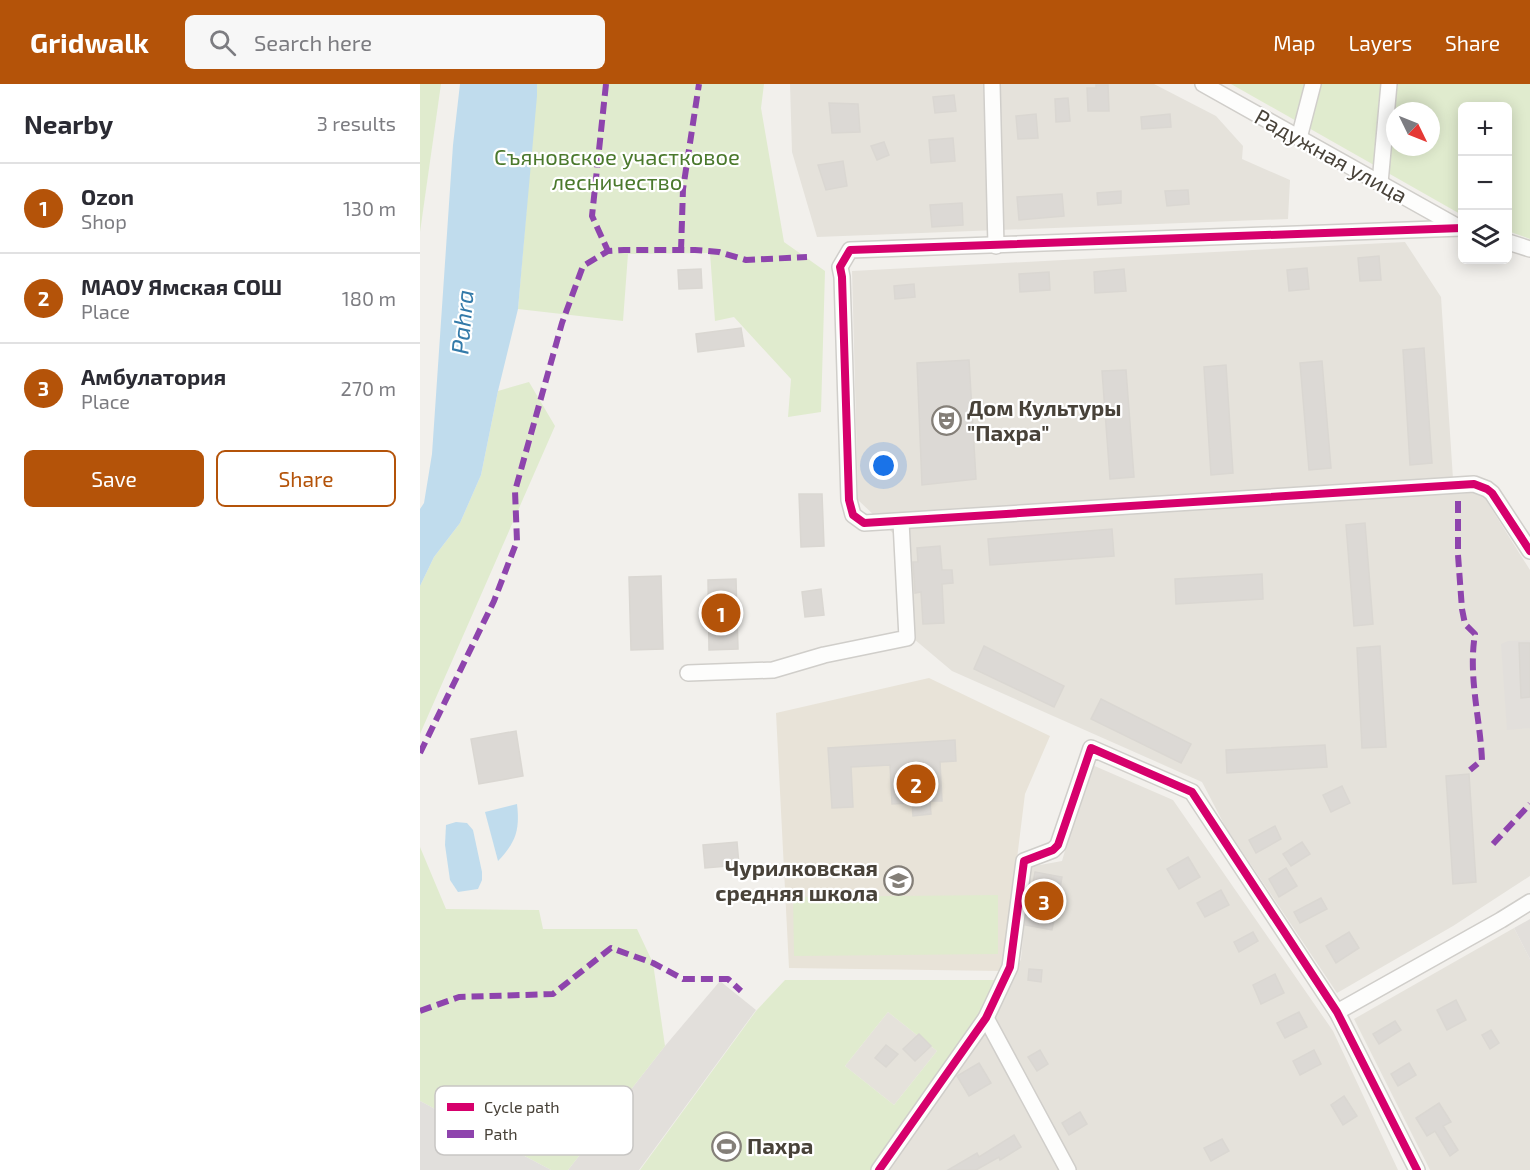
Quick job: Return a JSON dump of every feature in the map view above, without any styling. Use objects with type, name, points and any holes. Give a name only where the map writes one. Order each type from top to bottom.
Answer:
[{"type":"street","points":[[992,84],[996,246]]},
{"type":"street","name":"Радужная улица","points":[[1203,84],[1458,226]]},
{"type":"street","points":[[1299,138],[1313,84]]},
{"type":"street","points":[[1380,183],[1389,84]]},
{"type":"street","points":[[1458,228],[850,250],[840,267],[849,500],[853,515],[864,524],[1474,484],[1492,493],[1530,550]]},
{"type":"street","points":[[1512,243],[1530,249]]},
{"type":"street","points":[[688,673],[773,670],[824,655],[907,638],[901,522]]},
{"type":"street","points":[[879,1170],[986,1018],[1010,968],[1024,861],[1053,850],[1058,845],[1091,748],[1192,792],[1337,1012],[1417,1170]]},
{"type":"street","points":[[1337,1012],[1530,902]]},
{"type":"street","points":[[986,1018],[1068,1170]]},
{"type":"shaded area","points":[[790,84],[1154,84],[1216,116],[1243,146],[1242,159],[1290,180],[1288,219],[817,237],[792,152]]},
{"type":"shaded area","points":[[1405,242],[1441,297],[1454,494],[1481,492],[1530,570],[1530,876],[1453,926],[1337,993],[1225,826],[1202,782],[952,671],[908,634],[895,535],[858,500],[852,271]]},
{"type":"shaded area","points":[[1530,640],[1530,728],[1507,730],[1501,644],[1508,641]]},
{"type":"shaded area","name":"Чурилковская средняя школа","points":[[929,678],[1050,736],[1025,794],[1003,971],[789,968],[776,713]]},
{"type":"shaded area","points":[[1090,764],[1173,800],[1333,1031],[1398,1170],[879,1170],[1001,1005],[1021,959],[1029,867],[1062,861]]},
{"type":"shaded area","points":[[1530,919],[1530,959],[1514,928]]},
{"type":"shaded area","points":[[1514,928],[1530,959],[1530,1170],[1430,1170],[1354,1019]]},
{"type":"shaded area","points":[[720,981],[756,1010],[639,1170],[568,1170],[580,1155],[633,1155],[633,1087]]},
{"type":"shaded area","points":[[888,1012],[937,1051],[894,1105],[845,1066]]},
{"type":"shaded area","points":[[420,1101],[435,1109],[435,1155],[523,1155],[551,1170],[420,1170]]},
{"type":"green space","points":[[420,84],[441,84],[420,232]]},
{"type":"green space","name":"Съяновское участковое лесничество","points":[[537,84],[764,84],[761,108],[784,242],[825,271],[821,412],[788,417],[791,379],[734,317],[715,321],[710,253],[628,254],[623,321],[518,309]]},
{"type":"green space","points":[[1231,84],[1530,84],[1530,239],[1512,232],[1512,102],[1458,102],[1458,213]]},
{"type":"green space","points":[[529,382],[555,426],[420,734],[420,586],[434,557],[460,523],[481,475],[498,391]]},
{"type":"green space","points":[[420,847],[446,909],[539,910],[543,929],[637,929],[653,963],[665,1046],[633,1087],[435,1086],[435,1109],[420,1101]]},
{"type":"green space","points":[[998,895],[998,954],[794,956],[793,897]]},
{"type":"green space","points":[[785,980],[994,980],[1001,1005],[879,1170],[640,1170],[756,1011]],"holes":[[[888,1012],[937,1051],[894,1105],[845,1066]]]},
{"type":"green space","points":[[523,1155],[580,1155],[568,1170],[551,1170]]},
{"type":"water","name":"Pahra","points":[[460,84],[537,84],[537,96],[518,309],[481,475],[460,523],[434,557],[420,586],[420,509],[424,503],[432,454],[453,145]]},
{"type":"water","points":[[517,804],[518,821],[513,841],[498,861],[485,812]]},
{"type":"water","points":[[456,822],[467,823],[473,830],[482,872],[482,880],[478,889],[458,892],[450,880],[445,845],[446,825]]},
{"type":"building","points":[[1096,85],[1108,85],[1109,111],[1088,111],[1087,88],[1096,88]]},
{"type":"building","points":[[954,95],[956,111],[935,113],[933,97]]},
{"type":"building","points":[[1068,98],[1070,121],[1056,122],[1055,99]]},
{"type":"building","points":[[829,103],[858,104],[860,132],[832,133]]},
{"type":"building","points":[[1036,114],[1038,138],[1018,139],[1016,116]]},
{"type":"building","points":[[1170,114],[1171,127],[1142,129],[1141,117]]},
{"type":"building","points":[[953,138],[955,161],[931,163],[929,140]]},
{"type":"building","points":[[884,142],[889,155],[877,160],[871,146]]},
{"type":"building","points":[[843,161],[847,186],[826,190],[818,165]]},
{"type":"building","points":[[1188,190],[1189,204],[1167,206],[1165,191]]},
{"type":"building","points":[[1121,191],[1121,203],[1098,205],[1097,193]]},
{"type":"building","points":[[1062,194],[1064,216],[1019,220],[1017,197]]},
{"type":"building","points":[[962,203],[963,225],[932,227],[930,205]]},
{"type":"building","points":[[1379,256],[1381,280],[1360,281],[1358,258]]},
{"type":"building","points":[[1307,268],[1309,289],[1289,291],[1287,270]]},
{"type":"building","points":[[701,269],[702,288],[679,289],[678,270]]},
{"type":"building","points":[[1124,269],[1126,291],[1095,293],[1094,272]]},
{"type":"building","points":[[1049,272],[1050,290],[1020,292],[1019,274]]},
{"type":"building","points":[[914,284],[915,297],[895,299],[894,286]]},
{"type":"building","points":[[741,328],[744,346],[698,352],[696,334]]},
{"type":"building","points":[[1424,348],[1432,463],[1410,465],[1403,350]]},
{"type":"building","name":"Дом Культуры \"Пахра\"","points":[[969,360],[976,479],[922,485],[917,363]]},
{"type":"building","points":[[1322,361],[1331,468],[1309,470],[1300,363]]},
{"type":"building","points":[[1226,365],[1233,473],[1211,475],[1204,367]]},
{"type":"building","points":[[1126,370],[1134,477],[1110,479],[1102,371]]},
{"type":"building","points":[[799,494],[822,494],[824,546],[801,547]]},
{"type":"building","points":[[1365,523],[1373,624],[1354,626],[1346,525]]},
{"type":"building","points":[[1112,529],[1114,556],[990,565],[988,539]]},
{"type":"building","points":[[940,546],[942,570],[952,570],[953,583],[942,584],[944,623],[923,624],[921,592],[915,593],[913,562],[918,562],[917,548]]},
{"type":"building","points":[[1262,574],[1263,599],[1176,604],[1175,579]]},
{"type":"building","points":[[661,576],[663,649],[631,650],[629,577]]},
{"type":"building","points":[[736,579],[738,649],[709,650],[708,580]]},
{"type":"building","points":[[821,589],[824,615],[805,617],[802,592]]},
{"type":"building","points":[[1519,643],[1530,643],[1530,697],[1521,698]]},
{"type":"building","points":[[984,646],[1064,686],[1054,707],[974,669]]},
{"type":"building","points":[[1380,646],[1386,747],[1362,748],[1357,648]]},
{"type":"building","points":[[1101,699],[1191,744],[1181,763],[1091,719]]},
{"type":"building","points":[[516,731],[523,776],[479,784],[471,739]]},
{"type":"building","points":[[955,740],[956,761],[940,762],[942,801],[930,801],[931,814],[913,816],[912,803],[892,804],[890,765],[851,767],[853,807],[832,808],[828,748]]},
{"type":"building","points":[[1325,745],[1327,767],[1227,773],[1226,750]]},
{"type":"building","points":[[1469,774],[1476,882],[1453,884],[1446,776]]},
{"type":"building","points":[[1342,786],[1350,803],[1331,812],[1323,795]]},
{"type":"building","points":[[1275,826],[1281,839],[1256,853],[1249,840]]},
{"type":"building","points":[[737,842],[739,865],[705,868],[703,845]]},
{"type":"building","points":[[1302,842],[1310,854],[1291,866],[1283,854]]},
{"type":"building","points":[[1188,857],[1200,877],[1179,889],[1167,869]]},
{"type":"building","points":[[1286,868],[1297,886],[1279,897],[1269,879]]},
{"type":"building","points":[[1035,872],[1062,877],[1052,930],[1025,925]]},
{"type":"building","points":[[1221,890],[1229,905],[1205,917],[1197,903]]},
{"type":"building","points":[[1321,898],[1327,909],[1300,923],[1294,912]]},
{"type":"building","points":[[1253,932],[1258,941],[1239,952],[1234,942]]},
{"type":"building","points":[[1349,932],[1359,948],[1336,963],[1326,946]]},
{"type":"building","points":[[1029,969],[1042,970],[1041,982],[1028,980]]},
{"type":"building","points":[[1275,974],[1284,993],[1261,1004],[1253,985]]},
{"type":"building","points":[[1456,1000],[1466,1020],[1447,1030],[1437,1010]]},
{"type":"building","points":[[1299,1012],[1307,1027],[1285,1038],[1277,1023]]},
{"type":"building","points":[[1395,1021],[1401,1030],[1379,1044],[1373,1034]]},
{"type":"building","points":[[1491,1030],[1499,1043],[1490,1049],[1482,1035]]},
{"type":"building","points":[[919,1034],[931,1046],[915,1061],[903,1049]]},
{"type":"building","points":[[886,1045],[898,1054],[886,1067],[875,1058]]},
{"type":"building","points":[[1040,1050],[1048,1064],[1037,1071],[1028,1057]]},
{"type":"building","points":[[1314,1050],[1321,1064],[1300,1075],[1293,1061]]},
{"type":"building","points":[[979,1063],[991,1083],[969,1096],[957,1076]]},
{"type":"building","points":[[1409,1063],[1416,1075],[1398,1086],[1391,1074]]},
{"type":"building","points":[[1344,1096],[1357,1116],[1343,1125],[1331,1105]]},
{"type":"building","points":[[1439,1103],[1451,1122],[1443,1126],[1458,1150],[1450,1156],[1435,1131],[1427,1136],[1416,1118]]},
{"type":"building","points":[[1080,1112],[1087,1124],[1069,1135],[1062,1123]]},
{"type":"building","points":[[1014,1135],[1021,1147],[1000,1160],[999,1157],[976,1170],[948,1170],[977,1153],[979,1157]]},
{"type":"building","points":[[1222,1139],[1229,1151],[1211,1161],[1204,1148]]},
{"type":"marked path","points":[[606,84],[592,216],[608,251]]},
{"type":"marked path","points":[[681,251],[683,189],[699,84]]},
{"type":"marked path","points":[[420,753],[494,601],[517,541],[515,491],[562,323],[583,266],[608,251],[624,250],[695,250],[719,252],[746,260],[807,257]]},
{"type":"marked path","points":[[1458,501],[1458,555],[1462,609],[1465,624],[1475,634],[1473,666],[1482,760],[1470,770]]},
{"type":"marked path","points":[[1493,844],[1530,804]]},
{"type":"marked path","points":[[420,1011],[459,997],[553,994],[611,948],[653,963],[683,979],[728,979],[741,991]]},
{"type":"cycle path","points":[[1458,228],[850,250],[840,267],[849,500],[853,515],[864,523],[1474,484],[1492,493],[1530,551]]},
{"type":"cycle path","points":[[879,1170],[986,1018],[1010,967],[1024,861],[1053,850],[1058,845],[1091,748],[1192,792],[1337,1012],[1417,1170]]},
{"type":"place","name":"Дом Культуры \"Пахра\"","points":[[946,421]]},
{"type":"place","name":"Ozon","points":[[721,613]]},
{"type":"place","name":"МАОУ Ямская СОШ","points":[[916,784]]},
{"type":"place","name":"Чурилковская средняя школа","points":[[899,881]]},
{"type":"place","name":"Амбулатория","points":[[1044,901]]},
{"type":"place","name":"Пахра","points":[[726,1146]]}]
